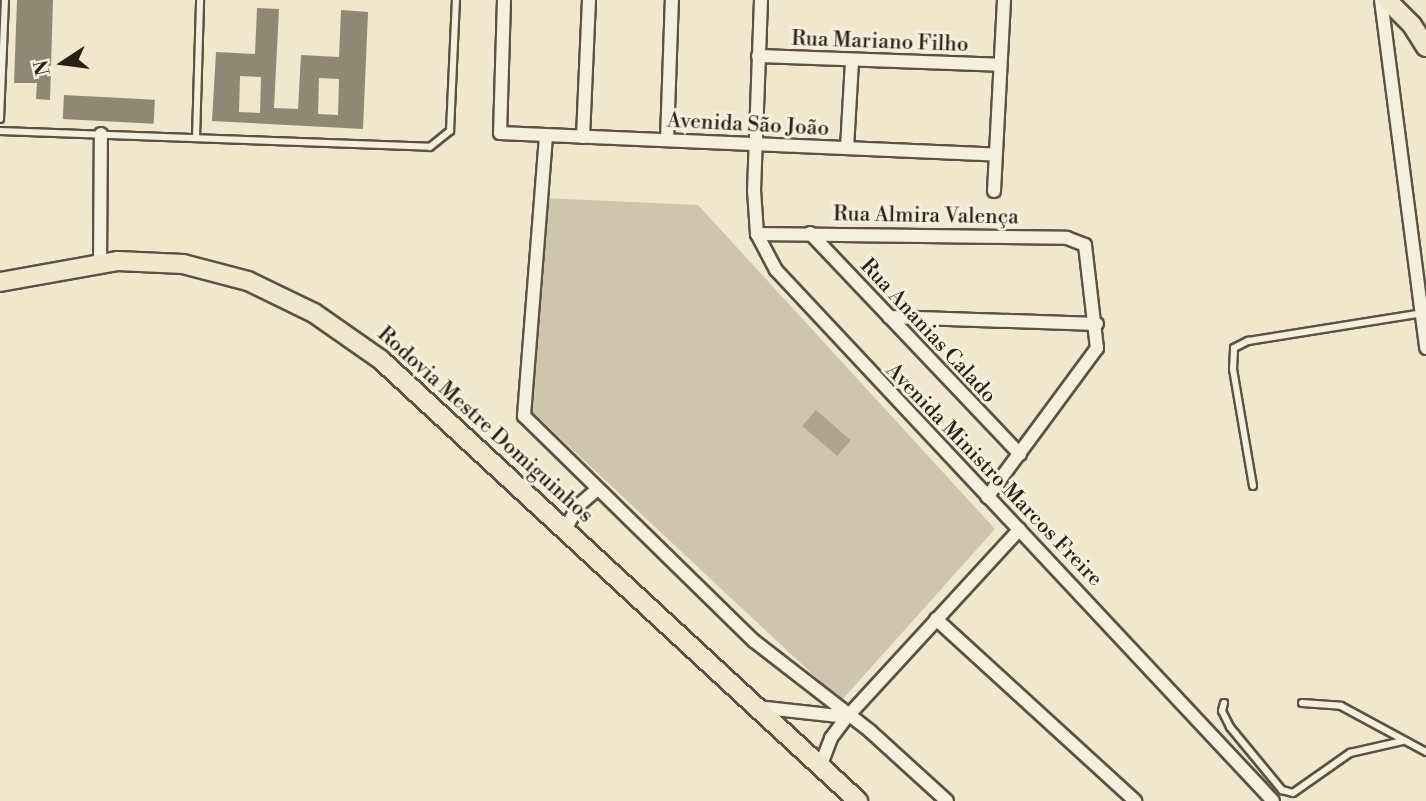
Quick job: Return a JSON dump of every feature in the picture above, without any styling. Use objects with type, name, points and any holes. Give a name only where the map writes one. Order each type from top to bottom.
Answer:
[{"type":"main road","points":[[1384,0],[1412,24],[1426,47]]},
{"type":"main road","name":"Rodovia Mestre Domiguinhos","points":[[0,282],[100,263],[196,266],[248,281],[314,313],[381,360],[566,528],[858,801]]},
{"type":"street","name":"Avenida São João","points":[[504,0],[500,134],[994,155]]},
{"type":"street","points":[[583,137],[589,0]]},
{"type":"street","points":[[667,140],[672,0]]},
{"type":"street","name":"Avenida Ministro Marcos Freire","points":[[761,0],[753,145],[757,234],[791,289],[1020,529],[1273,801]]},
{"type":"street","points":[[994,191],[1004,0]]},
{"type":"street","points":[[1384,0],[1424,313],[1426,348]]},
{"type":"street","name":"Rua Mariano Filho","points":[[758,56],[1000,65]]},
{"type":"street","points":[[848,148],[852,61]]},
{"type":"street","points":[[100,263],[101,134]]},
{"type":"street","points":[[546,135],[523,412],[537,432],[754,641],[847,717],[870,730],[947,801]]},
{"type":"street","name":"Rua Ananias Calado","points":[[810,233],[1020,454]]},
{"type":"street","name":"Rua Almira Valença","points":[[757,234],[1080,240],[1088,251],[1097,324]]},
{"type":"street","points":[[889,317],[1097,324],[1093,358],[987,497]]},
{"type":"street","points":[[566,528],[579,505],[596,489]]},
{"type":"street","points":[[820,766],[831,738],[847,717],[1020,529]]},
{"type":"street","points":[[936,619],[1135,801]]},
{"type":"street","points":[[757,707],[847,717]]},
{"type":"lane","points":[[0,119],[5,0]]},
{"type":"lane","points":[[195,138],[200,0]]},
{"type":"lane","points":[[0,131],[430,147],[450,131],[456,0]]},
{"type":"lane","points":[[1253,486],[1233,369],[1234,348],[1248,341],[1424,313]]},
{"type":"lane","points":[[1224,702],[1222,711],[1230,727],[1282,790],[1293,793],[1364,747],[1403,741]]},
{"type":"lane","points":[[1302,703],[1341,706],[1426,752]]},
{"type":"shaded area","points":[[544,198],[698,205],[995,529],[841,701],[528,408]]},
{"type":"shaded area","points":[[816,410],[851,440],[837,456],[802,426]]},
{"type":"building","points":[[17,0],[53,0],[50,100],[36,99],[37,83],[14,83]]},
{"type":"building","points":[[257,8],[279,9],[274,108],[298,109],[301,55],[339,57],[341,10],[368,12],[363,129],[212,121],[216,52],[255,54]],"holes":[[[240,76],[261,77],[260,113],[239,112]],[[319,78],[339,79],[338,115],[318,114]]]},
{"type":"building","points":[[64,95],[155,100],[154,124],[63,119]]}]
